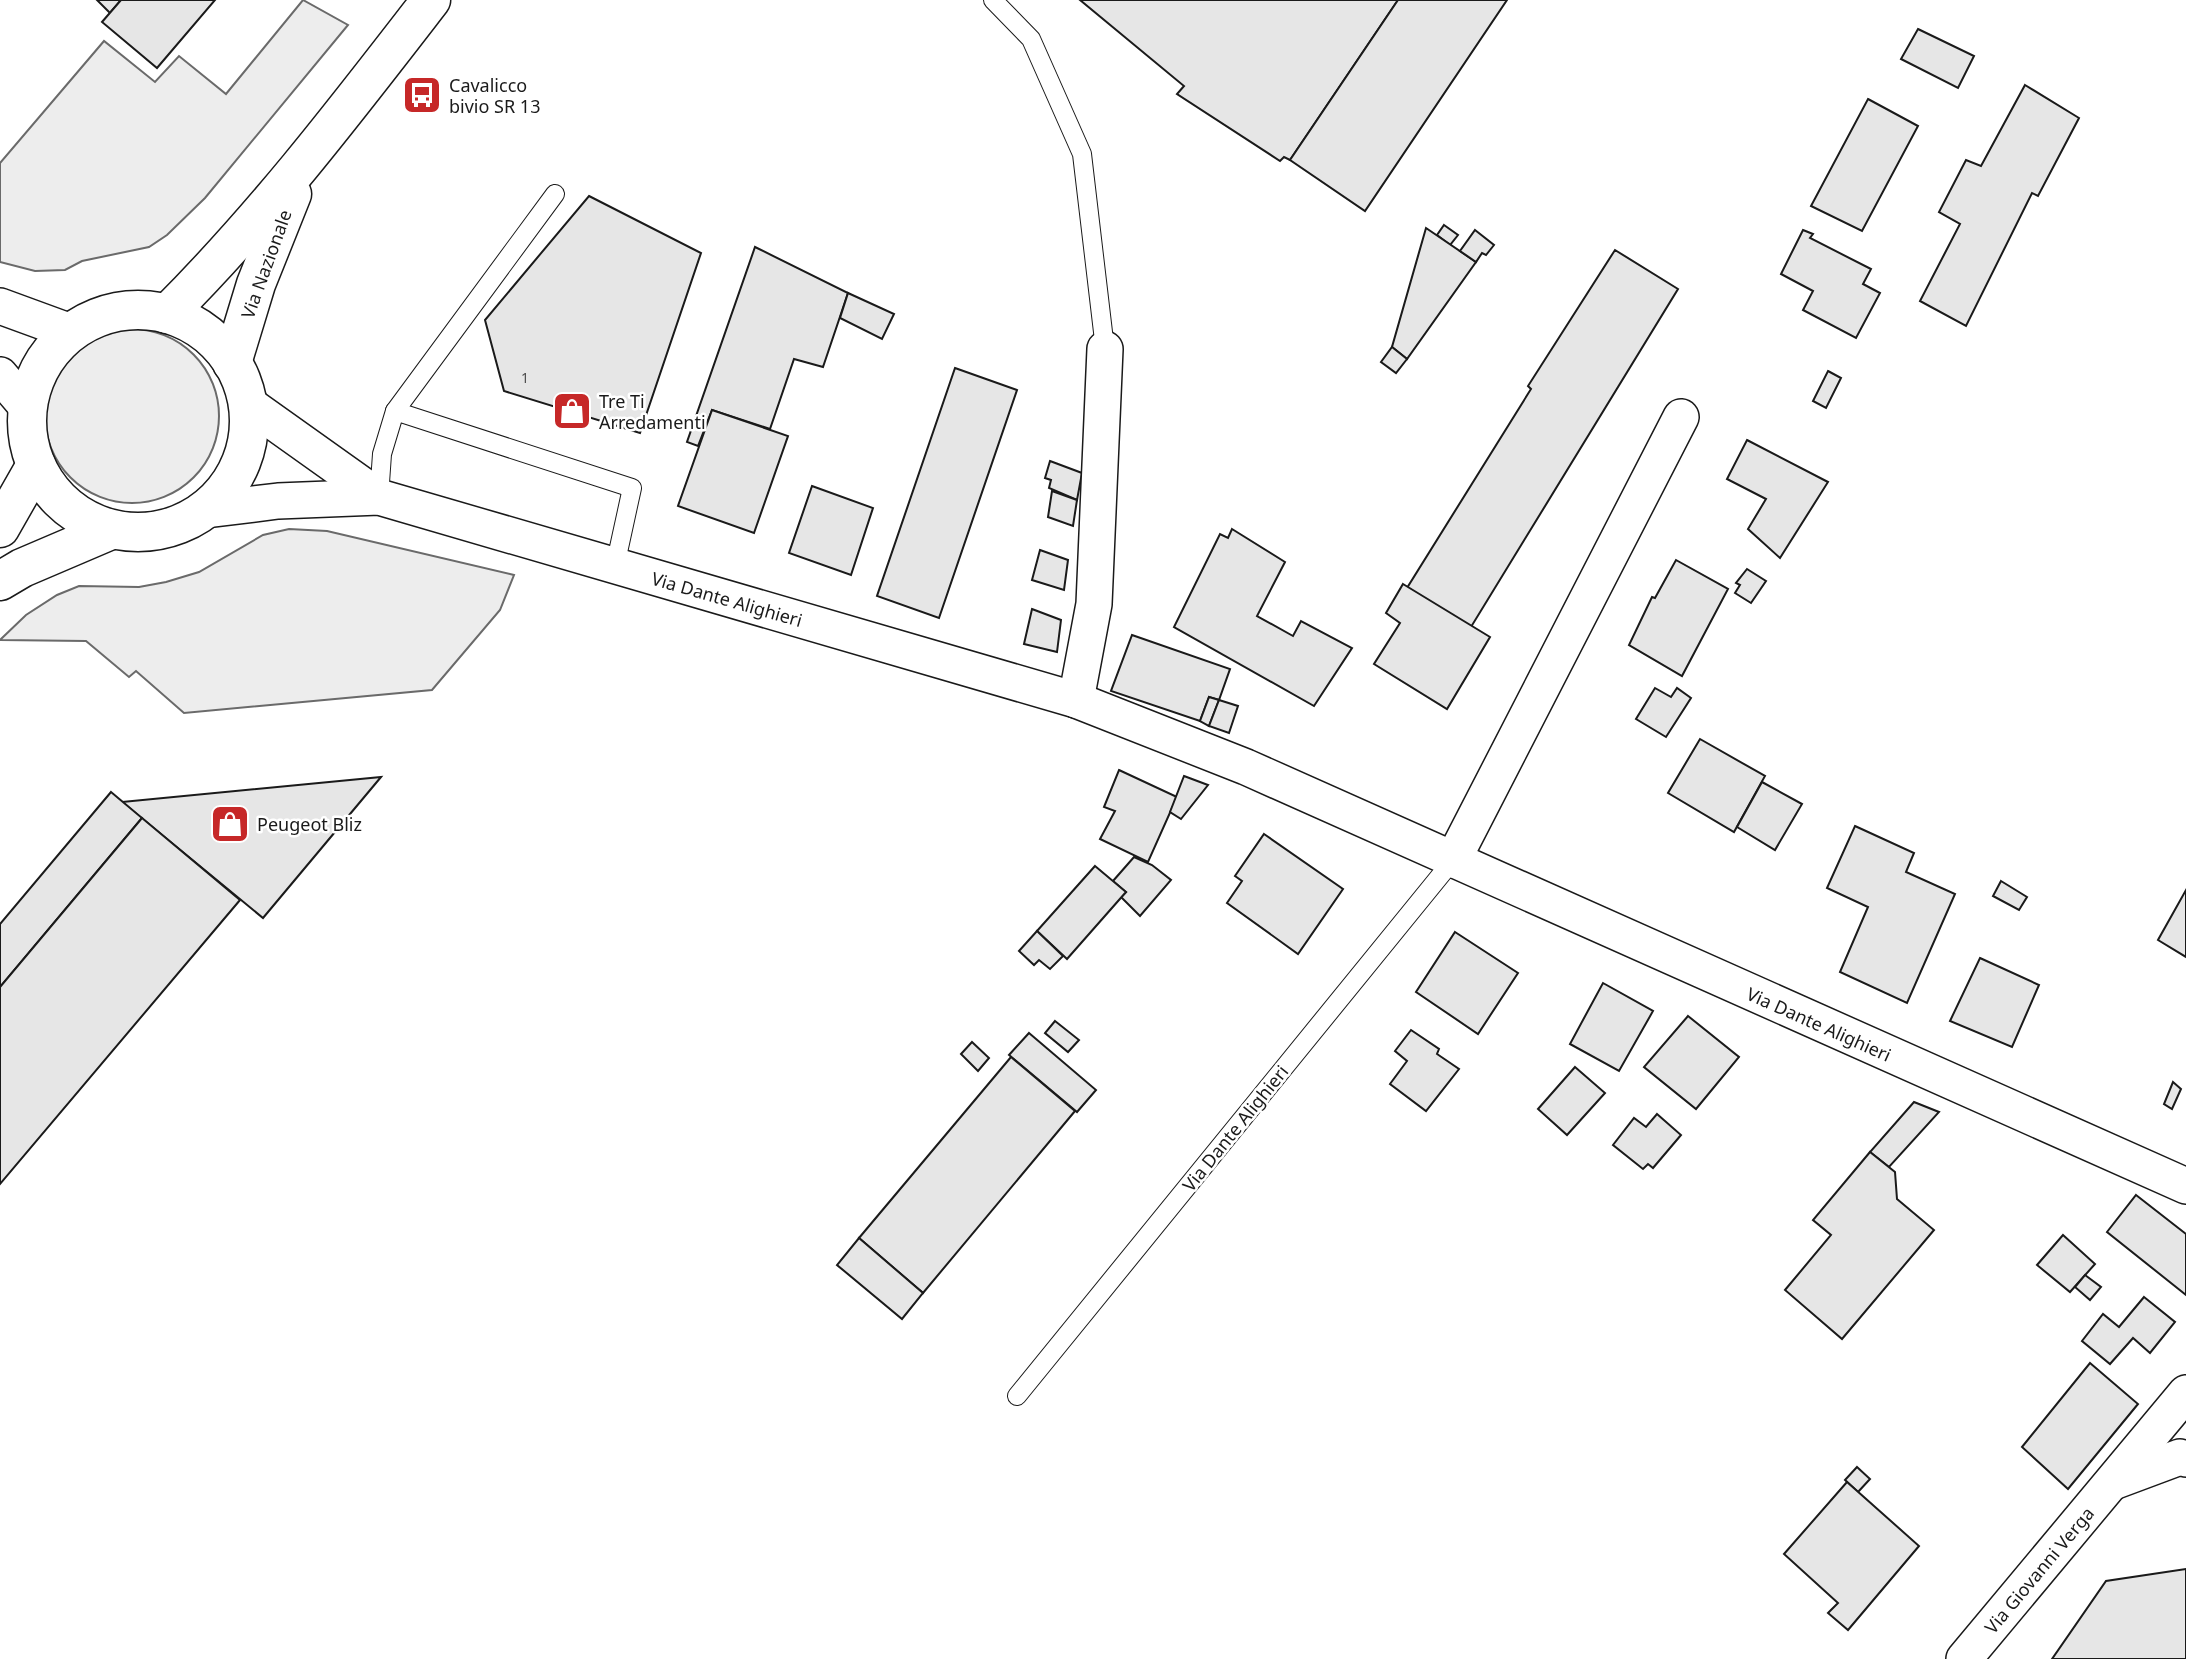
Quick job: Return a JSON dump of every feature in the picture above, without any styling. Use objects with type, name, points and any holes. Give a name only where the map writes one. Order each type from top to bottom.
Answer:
[{"type":"main road","name":"Via Nazionale","points":[[167,314],[224,257],[303,166],[431,0]]},
{"type":"main road","name":"Via Nazionale","points":[[232,363],[256,284],[303,166]]},
{"type":"main road","points":[[117,312],[167,314],[193,325],[215,341],[232,363],[247,403],[248,433],[242,462],[227,488],[206,510],[177,526],[144,533],[111,530],[80,516],[54,494],[36,465],[30,446],[27,407],[40,367],[71,332],[93,320],[117,312]]},
{"type":"main road","points":[[0,528],[36,465]]},
{"type":"main road","points":[[0,581],[22,568],[111,530]]},
{"type":"street","points":[[0,306],[71,332]]},
{"type":"street","points":[[1076,700],[1094,604],[1105,349]]},
{"type":"street","points":[[0,375],[27,407]]},
{"type":"street","name":"Via Dante Alighieri","points":[[247,403],[379,497]]},
{"type":"street","name":"Via Dante Alighieri","points":[[1453,860],[1681,416]]},
{"type":"street","name":"Via Dante Alighieri","points":[[206,510],[278,501],[379,497],[449,515],[1076,700],[1246,767],[2186,1186]]},
{"type":"street","name":"Via Giovanni Verga","points":[[1964,1659],[2186,1393]]},
{"type":"street","points":[[2113,1482],[2180,1457],[2186,1459]]},
{"type":"lane","points":[[993,0],[1031,39],[1082,155],[1105,349]]},
{"type":"lane","points":[[379,497],[382,454],[394,411],[555,194]]},
{"type":"lane","points":[[394,411],[632,488],[615,566]]},
{"type":"lane","name":"Via Dante Alighieri","points":[[1017,1396],[1453,860]]},
{"type":"shaded area","points":[[303,0],[348,25],[205,198],[167,235],[149,247],[82,261],[65,270],[35,271],[0,262],[0,163],[104,41],[155,82],[179,56],[226,94]]},
{"type":"shaded area","points":[[132,329],[165,336],[193,355],[212,383],[219,416],[212,449],[193,477],[165,496],[132,503],[99,496],[71,477],[52,449],[45,416],[52,383],[71,355],[99,336]]},
{"type":"shaded area","points":[[289,529],[327,531],[514,575],[500,610],[432,690],[184,713],[136,671],[129,677],[86,641],[0,640],[26,615],[57,595],[79,586],[139,587],[166,582],[199,572],[263,535]]},
{"type":"building","points":[[97,0],[121,0],[110,13]]},
{"type":"building","points":[[121,0],[215,0],[157,68],[102,22]]},
{"type":"building","points":[[1080,0],[1398,0],[1290,160],[1284,157],[1280,161],[1177,94],[1184,86]]},
{"type":"building","points":[[1398,0],[1507,0],[1365,211],[1290,160]]},
{"type":"building","points":[[1918,29],[1974,56],[1958,88],[1901,59]]},
{"type":"building","points":[[2025,85],[2079,118],[2038,196],[2032,193],[1966,326],[1920,301],[1960,224],[1939,212],[1966,160],[1981,166]]},
{"type":"building","points":[[1868,99],[1918,126],[1862,231],[1811,206]]},
{"type":"building","points":[[589,196],[701,253],[640,433],[504,391],[485,320]]},
{"type":"building","points":[[1444,225],[1458,235],[1450,245],[1437,235]]},
{"type":"building","points":[[1426,228],[1476,262],[1407,359],[1392,347]]},
{"type":"building","points":[[1475,230],[1494,245],[1486,255],[1482,253],[1476,262],[1460,251]]},
{"type":"building","points":[[1803,230],[1813,234],[1810,238],[1871,269],[1863,284],[1880,293],[1856,338],[1803,310],[1813,291],[1781,274]]},
{"type":"building","points":[[755,247],[848,293],[823,367],[794,359],[770,429],[712,410],[698,446],[687,442]]},
{"type":"building","points":[[1615,250],[1678,289],[1471,627],[1407,588],[1531,389],[1528,386]]},
{"type":"building","points":[[848,293],[894,314],[882,339],[840,318]]},
{"type":"building","points":[[1392,347],[1407,359],[1396,373],[1381,362]]},
{"type":"building","points":[[955,368],[1017,390],[939,618],[877,596]]},
{"type":"building","points":[[1828,371],[1841,378],[1826,408],[1813,401]]},
{"type":"building","points":[[712,410],[788,436],[754,533],[678,506]]},
{"type":"building","points":[[1747,440],[1828,482],[1780,558],[1748,529],[1766,499],[1727,479]]},
{"type":"building","points":[[1050,461],[1082,473],[1077,500],[1049,488],[1051,480],[1045,478]]},
{"type":"building","points":[[812,486],[873,508],[851,575],[789,553]]},
{"type":"building","points":[[1052,491],[1077,500],[1073,526],[1048,517]]},
{"type":"building","points":[[1232,529],[1285,562],[1257,616],[1293,636],[1301,621],[1352,648],[1314,706],[1174,627],[1220,534],[1228,538]]},
{"type":"building","points":[[1040,550],[1068,560],[1064,590],[1032,580]]},
{"type":"building","points":[[1676,560],[1728,589],[1682,676],[1629,645],[1652,597],[1655,598]]},
{"type":"building","points":[[1747,569],[1766,581],[1751,603],[1735,593],[1740,585],[1736,583]]},
{"type":"building","points":[[1403,584],[1490,637],[1447,709],[1374,664],[1400,623],[1386,613]]},
{"type":"building","points":[[1032,609],[1061,620],[1057,652],[1024,644]]},
{"type":"building","points":[[1132,635],[1230,669],[1219,700],[1209,697],[1200,721],[1111,691]]},
{"type":"building","points":[[1655,688],[1671,697],[1677,688],[1691,698],[1666,737],[1636,719]]},
{"type":"building","points":[[1209,697],[1219,700],[1209,726],[1200,721]]},
{"type":"building","points":[[1219,700],[1238,706],[1229,733],[1209,726]]},
{"type":"building","points":[[1700,739],[1765,776],[1734,832],[1668,793]]},
{"type":"building","points":[[1119,770],[1177,797],[1148,862],[1100,839],[1115,811],[1104,807]]},
{"type":"building","points":[[1184,776],[1208,785],[1181,819],[1170,812]]},
{"type":"building","points":[[381,777],[263,918],[122,802]]},
{"type":"building","points":[[1762,782],[1802,804],[1775,850],[1737,827]]},
{"type":"building","points":[[111,792],[142,818],[0,987],[0,924]]},
{"type":"building","points":[[142,818],[240,900],[0,1184],[0,987]]},
{"type":"building","points":[[1855,826],[1914,853],[1906,872],[1955,894],[1907,1003],[1840,972],[1868,907],[1827,888]]},
{"type":"building","points":[[1264,834],[1343,889],[1298,954],[1227,903],[1242,881],[1235,876]]},
{"type":"building","points":[[1134,857],[1152,865],[1171,880],[1140,916],[1121,897],[1126,892],[1113,881]]},
{"type":"building","points":[[1095,866],[1126,892],[1067,959],[1037,931]]},
{"type":"building","points":[[2001,881],[2027,897],[2019,910],[1993,896]]},
{"type":"building","points":[[2186,890],[2186,957],[2158,940]]},
{"type":"building","points":[[1037,931],[1063,956],[1050,969],[1039,960],[1034,965],[1019,951]]},
{"type":"building","points":[[1455,932],[1518,973],[1478,1034],[1416,992]]},
{"type":"building","points":[[1980,958],[2039,985],[2012,1047],[1950,1021]]},
{"type":"building","points":[[1603,983],[1653,1011],[1619,1071],[1570,1044]]},
{"type":"building","points":[[1688,1016],[1739,1057],[1696,1109],[1644,1067]]},
{"type":"building","points":[[1055,1021],[1079,1040],[1068,1052],[1045,1033]]},
{"type":"building","points":[[1411,1030],[1439,1049],[1437,1054],[1459,1069],[1426,1111],[1390,1084],[1407,1061],[1395,1051]]},
{"type":"building","points":[[1029,1033],[1096,1090],[1077,1112],[1009,1055]]},
{"type":"building","points":[[972,1042],[989,1058],[978,1071],[961,1054]]},
{"type":"building","points":[[1011,1057],[1075,1111],[923,1293],[859,1238]]},
{"type":"building","points":[[1575,1067],[1605,1093],[1567,1135],[1538,1109]]},
{"type":"building","points":[[2173,1082],[2181,1089],[2172,1109],[2164,1104]]},
{"type":"building","points":[[1914,1102],[1939,1112],[1889,1167],[1870,1152]]},
{"type":"building","points":[[1657,1114],[1681,1135],[1653,1168],[1648,1164],[1643,1169],[1613,1145],[1634,1118],[1646,1127]]},
{"type":"building","points":[[1870,1152],[1895,1172],[1897,1199],[1934,1230],[1842,1339],[1785,1290],[1831,1235],[1813,1220]]},
{"type":"building","points":[[2136,1195],[2186,1234],[2186,1295],[2107,1232]]},
{"type":"building","points":[[2063,1235],[2095,1264],[2070,1292],[2037,1265]]},
{"type":"building","points":[[859,1238],[923,1293],[902,1319],[837,1265]]},
{"type":"building","points":[[2085,1275],[2101,1287],[2090,1300],[2075,1287]]},
{"type":"building","points":[[2144,1297],[2175,1322],[2150,1353],[2133,1338],[2110,1364],[2082,1341],[2103,1314],[2119,1327]]},
{"type":"building","points":[[2090,1363],[2138,1404],[2068,1489],[2022,1447]]},
{"type":"building","points":[[1857,1467],[1870,1479],[1858,1492],[1845,1480]]},
{"type":"building","points":[[1847,1482],[1919,1546],[1848,1630],[1828,1613],[1838,1603],[1784,1554]]},
{"type":"building","points":[[2186,1569],[2186,1659],[2052,1659],[2106,1581]]},
{"type":"place","name":"Cavalicco bivio SR 13","points":[[422,95]]},
{"type":"place","name":"Tre Ti Arredamenti","points":[[572,411]]},
{"type":"place","name":"Peugeot Bliz","points":[[230,824]]}]
